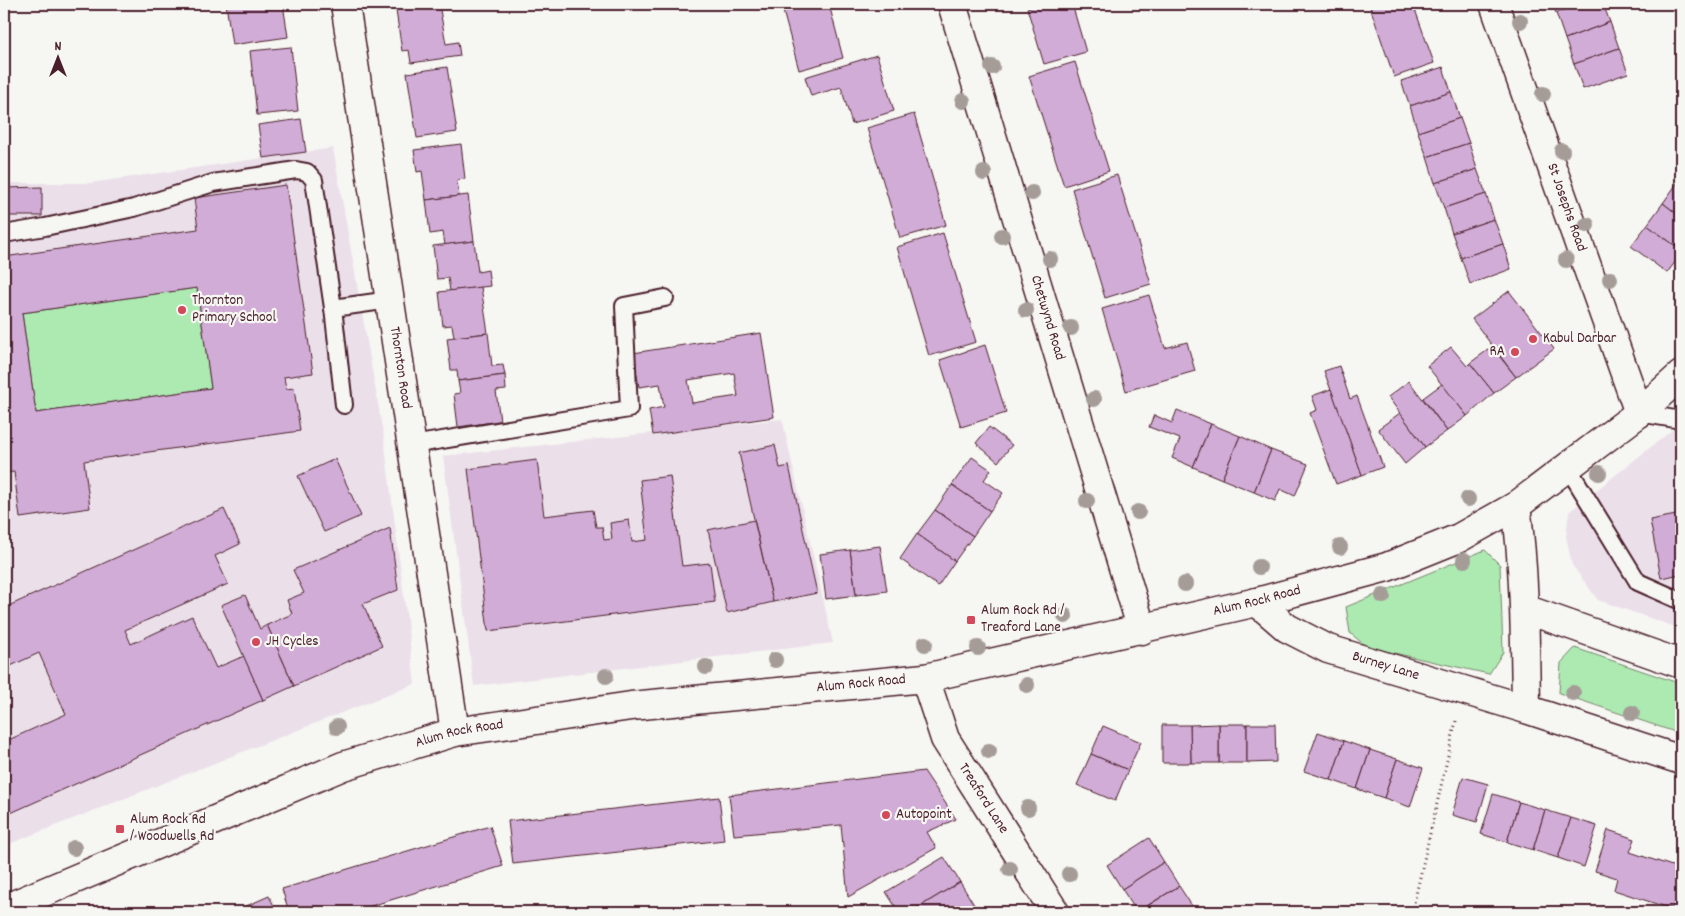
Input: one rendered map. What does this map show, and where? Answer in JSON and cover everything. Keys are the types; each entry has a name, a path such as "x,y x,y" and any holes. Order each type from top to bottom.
{"street":[{"name":"Thornton Road","path":"345,4 455,732"},
{"name":"Chetwynd Road","path":"952,4 1142,630"},
{"name":"St Josephs Road","path":"1494,4 1639,413"},
{"name":"Alum Rock Road","path":"4,909 343,766 455,732 631,706 925,678 1142,630 1257,602 1387,567 1459,538 1516,506 1639,413 1681,374"},
{"path":"1516,506 1525,609 1526,709"},
{"name":"Burney Lane","path":"1257,602 1288,628 1328,650 1526,709 1681,760"},
{"path":"1525,609 1681,664"},
{"name":"Treaford Lane","path":"925,678 945,739 1055,912"}],"lane":[{"path":"4,234 134,208 213,183 296,170 308,172 314,180 333,308 344,405"},
{"path":"412,445 629,409 624,306 665,298"},
{"path":"333,308 390,300"},
{"path":"1639,413 1681,420"},
{"path":"1567,466 1638,582 1681,601"}],"path":[{"path":"1412,912 1452,738 1465,691"}],"shaded area":[{"path":"333,148 384,438 415,684 4,846 4,183 90,183"},
{"path":"782,419 833,643 474,686 443,456"},
{"path":"1681,423 1681,629 1598,600 1572,565 1566,536 1569,512"}],"green space":[{"path":"197,288 211,388 36,413 22,313"},
{"path":"1485,550 1500,565 1503,652 1489,674 1367,647 1350,633 1346,607"},
{"path":"1575,648 1681,684 1681,734 1559,693 1561,663"}],"building":[{"path":"226,4 283,4 288,37 232,45"},
{"path":"395,4 439,4 446,44 458,42 460,56 411,63 409,50 402,51"},
{"path":"812,4 829,4 843,58 799,70 783,11"},
{"path":"1041,4 1072,4 1086,52 1044,64 1027,8"},
{"path":"1369,4 1413,4 1434,63 1394,77"},
{"path":"1552,4 1582,4 1556,13"},
{"path":"1582,4 1603,4 1610,22 1565,39 1556,13"},
{"path":"1610,22 1619,48 1574,64 1565,39"},
{"path":"291,47 298,111 257,115 250,51"},
{"path":"1619,48 1628,73 1583,89 1574,64"},
{"path":"877,55 894,111 852,124 841,87 811,96 805,77"},
{"path":"1075,62 1109,171 1064,186 1029,76"},
{"path":"447,67 457,132 417,138 407,73"},
{"path":"1443,67 1451,92 1410,106 1401,81"},
{"path":"1451,92 1460,118 1418,132 1410,106"},
{"path":"914,114 946,225 900,238 867,128"},
{"path":"1460,118 1469,143 1427,157 1418,132"},
{"path":"301,119 306,152 263,158 258,125"},
{"path":"1469,143 1477,169 1435,183 1427,157"},
{"path":"461,144 465,179 457,180 459,196 426,200 422,171 417,172 414,150"},
{"path":"1477,169 1486,194 1444,208 1435,183"},
{"path":"1117,175 1151,284 1105,298 1072,189"},
{"path":"1678,182 1681,184 1681,217 1663,203"},
{"path":"286,185 313,373 284,377 286,389 294,388 300,431 84,461 90,508 20,518 14,472 4,473 4,257 198,229 194,198","holes":["197,288 211,388 36,413 22,313"]},
{"path":"42,187 42,216 4,216 4,188"},
{"path":"1486,194 1494,219 1452,233 1444,208"},
{"path":"468,195 474,241 445,245 443,232 430,234 426,200"},
{"path":"1663,203 1681,217 1681,250 1647,225"},
{"path":"1494,219 1503,244 1461,258 1452,233"},
{"path":"1647,225 1681,250 1681,254 1667,273 1631,246"},
{"path":"943,233 976,342 929,356 897,247"},
{"path":"474,241 478,272 488,270 490,286 450,291 448,278 437,279 433,246"},
{"path":"1503,244 1511,269 1470,284 1461,258"},
{"path":"481,287 488,333 454,337 452,325 443,326 439,292"},
{"path":"1509,291 1554,349 1516,377 1472,319"},
{"path":"1149,295 1165,348 1187,342 1195,371 1126,391 1102,309"},
{"path":"488,333 492,366 503,365 505,375 458,381 457,370 451,370 447,338"},
{"path":"761,333 774,417 653,435 649,410 664,407 660,384 639,387 633,353","holes":["734,373 738,396 692,403 688,380"]},
{"path":"985,345 1006,413 961,427 940,360"},
{"path":"1451,347 1467,366 1470,363 1494,393 1467,416 1427,366"},
{"path":"1492,347 1516,377 1494,393 1470,363"},
{"path":"1339,366 1350,399 1357,396 1383,467 1362,475 1324,371"},
{"path":"505,375 506,390 496,391 500,421 458,427 454,394 460,393 458,381"},
{"path":"1409,381 1447,431 1425,447 1388,397"},
{"path":"1442,384 1467,416 1447,431 1423,398"},
{"path":"1331,389 1362,475 1336,484 1310,413 1317,410 1312,396"},
{"path":"1177,410 1211,424 1193,467 1172,458 1180,439 1149,427 1154,415 1172,423"},
{"path":"1400,413 1425,447 1405,464 1378,429"},
{"path":"1211,424 1240,436 1222,479 1193,467"},
{"path":"989,427 1012,445 998,462 976,443"},
{"path":"1240,436 1271,450 1254,492 1222,479"},
{"path":"775,445 780,468 789,466 817,593 773,602 739,453"},
{"path":"1271,450 1308,464 1295,496 1280,489 1275,501 1254,492"},
{"path":"972,457 991,470 984,480 1003,493 990,511 952,485"},
{"path":"335,459 361,516 324,532 298,476"},
{"path":"537,460 544,516 593,510 596,527 602,527 604,540 612,539 610,523 629,520 632,542 647,540 640,480 670,476 682,566 710,563 715,602 488,631 468,469"},
{"path":"952,485 990,511 973,536 935,510"},
{"path":"224,509 240,544 215,556 228,584 125,630 131,644 192,616 216,668 244,656 263,700 4,816 4,742 66,714 39,653 4,669 4,608"},
{"path":"935,510 973,536 955,561 917,534"},
{"path":"1681,514 1681,574 1661,578 1650,520"},
{"path":"754,520 773,602 727,613 708,530"},
{"path":"390,528 398,590 363,604 382,646 294,686 267,625 292,614 287,600 304,593 293,570"},
{"path":"917,534 955,561 938,586 900,559"},
{"path":"880,546 887,591 856,595 850,550"},
{"path":"850,550 856,595 826,599 820,554"},
{"name":"JH Cycles","path":"245,595 260,629 267,625 294,686 263,700 221,605"},
{"path":"1219,724 1247,724 1247,763 1219,763"},
{"path":"1219,724 1219,763 1191,763 1190,725"},
{"path":"1247,724 1275,724 1276,762 1247,763"},
{"path":"1162,725 1190,725 1191,763 1162,763"},
{"path":"1103,726 1141,742 1128,770 1091,754"},
{"path":"1318,732 1344,741 1331,780 1304,771"},
{"path":"1344,741 1370,750 1357,789 1331,780"},
{"path":"1370,750 1397,759 1384,798 1357,789"},
{"path":"1091,754 1128,770 1115,801 1077,785"},
{"path":"1397,759 1423,768 1410,807 1384,798"},
{"path":"924,771 956,819 927,832 936,848 848,897 841,825 734,835 729,795"},
{"path":"1463,777 1488,784 1477,822 1452,815"},
{"path":"1493,794 1519,802 1507,842 1481,834"},
{"path":"719,797 724,840 513,864 508,821"},
{"path":"1519,802 1545,810 1533,850 1507,842"},
{"path":"1545,810 1571,818 1558,858 1533,850"},
{"path":"1571,818 1597,826 1584,867 1558,858"},
{"path":"490,826 503,866 351,912 289,912 282,889"},
{"path":"1608,830 1635,839 1630,852 1681,869 1681,912 1614,890 1617,878 1595,871"},
{"path":"1149,838 1164,862 1122,889 1107,865"},
{"path":"944,857 960,882 911,912 899,912 886,892"},
{"path":"1164,862 1179,886 1137,912 1122,889"},
{"path":"960,882 976,908 969,912 911,912"},
{"path":"1179,886 1194,909 1190,912 1138,912"},
{"path":"269,896 277,912 233,912"}],"place":[{"name":"Thornton Primary School","path":"182,310"},
{"name":"Kabul Darbar","path":"1533,339"},
{"name":"RA","path":"1515,352"},
{"name":"Alum Rock Rd / Treaford Lane","path":"971,620"},
{"name":"JH Cycles","path":"256,642"},
{"name":"Autopoint","path":"886,815"},
{"name":"Alum Rock Rd / Woodwells Rd","path":"120,829"}]}
